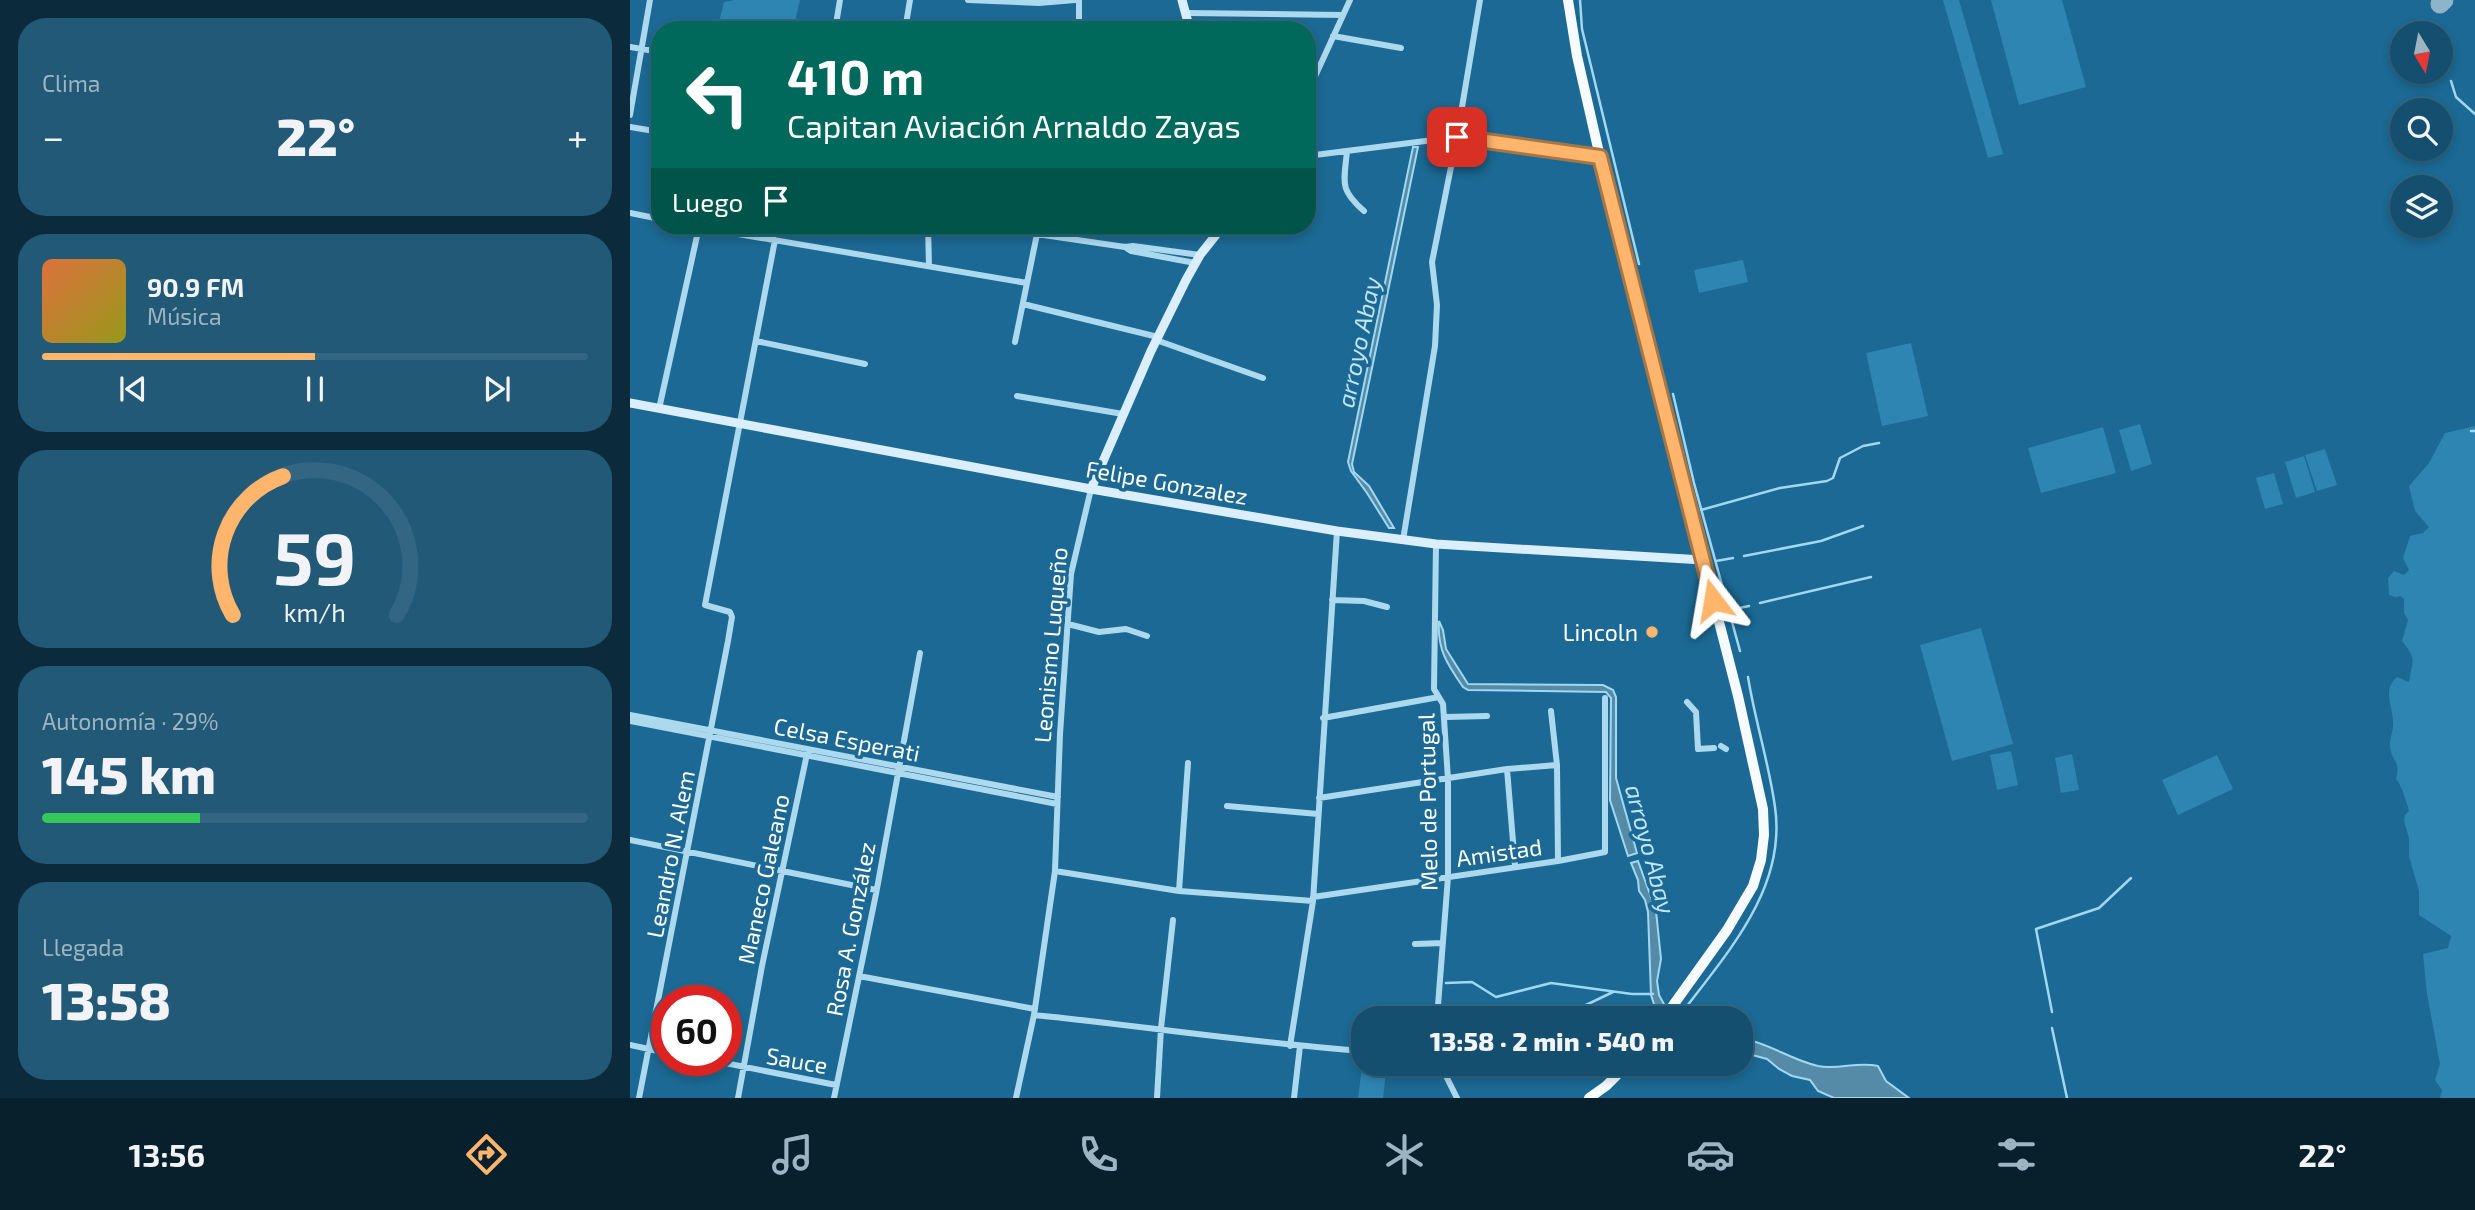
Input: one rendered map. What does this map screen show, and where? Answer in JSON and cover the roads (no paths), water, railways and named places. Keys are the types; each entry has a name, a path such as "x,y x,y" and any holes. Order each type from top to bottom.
{"main road":[{"path":"1568,0 1577,56 1600,157 1759,781 1764,835 1761,860 1753,886 1674,1006"},
{"path":"1589,1098 1616,1076"},
{"path":"1602,1098 1606,1086"}],"street":[{"path":"630,115 650,0"},
{"path":"836,21 840,0"},
{"path":"906,21 910,0"},
{"path":"968,0 1039,3 1077,0 1078,21"},
{"path":"1182,0 1188,21"},
{"path":"1316,74 1350,0"},
{"path":"1403,540 1435,346 1437,305 1432,262 1480,0"},
{"path":"1186,13 1342,15"},
{"path":"1333,36 1401,48"},
{"path":"630,47 651,50"},
{"path":"630,127 651,130"},
{"path":"1316,155 1457,137 1600,157"},
{"path":"1347,151 1346,192 1364,211"},
{"path":"630,213 651,217"},
{"path":"659,409 693,235"},
{"path":"744,235 1027,283"},
{"path":"928,235 929,266"},
{"path":"1015,342 1037,235"},
{"path":"1044,235 1125,247 1131,251 1198,259"},
{"name":"Leonismo Luqueño","path":"1016,1098 1034,1012 1055,871 1072,574 1091,489 1157,339 1198,259 1216,235"},
{"path":"740,424 775,240"},
{"path":"1023,304 1157,339 1263,378"},
{"path":"756,341 865,364"},
{"path":"1017,396 1124,414"},
{"name":"Felipe Gonzalez","path":"630,403 1091,489 1337,531 1436,544 1703,560"},
{"name":"Leandro N. Alem","path":"639,1098 712,734 731,616 729,611 705,605 740,424"},
{"path":"1290,1046 1313,899 1337,531"},
{"name":"Melo de Portugal","path":"1436,544 1434,689 1443,704 1448,779 1448,877 1438,1006"},
{"path":"1332,600 1364,601 1387,607"},
{"path":"1068,624 1099,632 1126,629 1147,636"},
{"name":"Rosa A. González","path":"834,1098 920,653"},
{"path":"1323,718 1439,697"},
{"name":"Amistad","path":"1055,871 1179,891 1313,899 1558,861 1607,850 1605,698"},
{"path":"1687,702 1696,712 1697,738 1716,748"},
{"path":"1551,711 1557,765 1558,861"},
{"name":"Celsa Esperati","path":"630,715 712,734"},
{"path":"1445,717 1487,716"},
{"name":"Celsa Esperati","path":"630,721 712,734 1057,800"},
{"name":"Maneco Galeano","path":"737,1098 807,752"},
{"path":"1179,891 1188,763"},
{"path":"1319,798 1507,769 1557,765"},
{"path":"1507,769 1515,866"},
{"path":"1227,806 1318,814"},
{"path":"630,840 876,890"},
{"path":"1157,1098 1161,1028 1173,920"},
{"path":"1415,944 1443,943"},
{"path":"859,976 1034,1012 1290,1046 1351,1050"},
{"path":"630,1045 649,1049"},
{"path":"1294,1098 1300,1046"},
{"name":"Sauce","path":"743,1068 836,1084"},
{"path":"1446,1076 1457,1098"}],"waterway":[{"path":"1580,0 1582,29 1639,264"},
{"path":"2452,84 2456,97 2475,114"},
{"path":"1673,394 1694,483 1740,651"},
{"path":"1701,510 1780,488 1827,481 1833,478 1840,458 1863,446 1879,443"},
{"path":"1744,556 1821,541 1863,526"},
{"path":"1716,561 1733,558"},
{"path":"1760,603 1871,577"},
{"path":"1730,610 1749,606"},
{"path":"1687,1006 1734,944 1762,893 1772,866 1776,837 1775,807 1748,677"},
{"path":"2052,1012 2036,929 2099,908 2131,878"},
{"path":"1446,983 1472,982 1496,997 1551,983 1632,994 1653,994"},
{"path":"1584,1006 1613,992"},
{"path":"2052,1028 2067,1098"}],"place":[{"name":"Lincoln","path":"1652,632"}],"water label":[{"name":"arroyo Abay","path":"1358,342"},
{"name":"arroyo Abay","path":"1651,849"}]}
